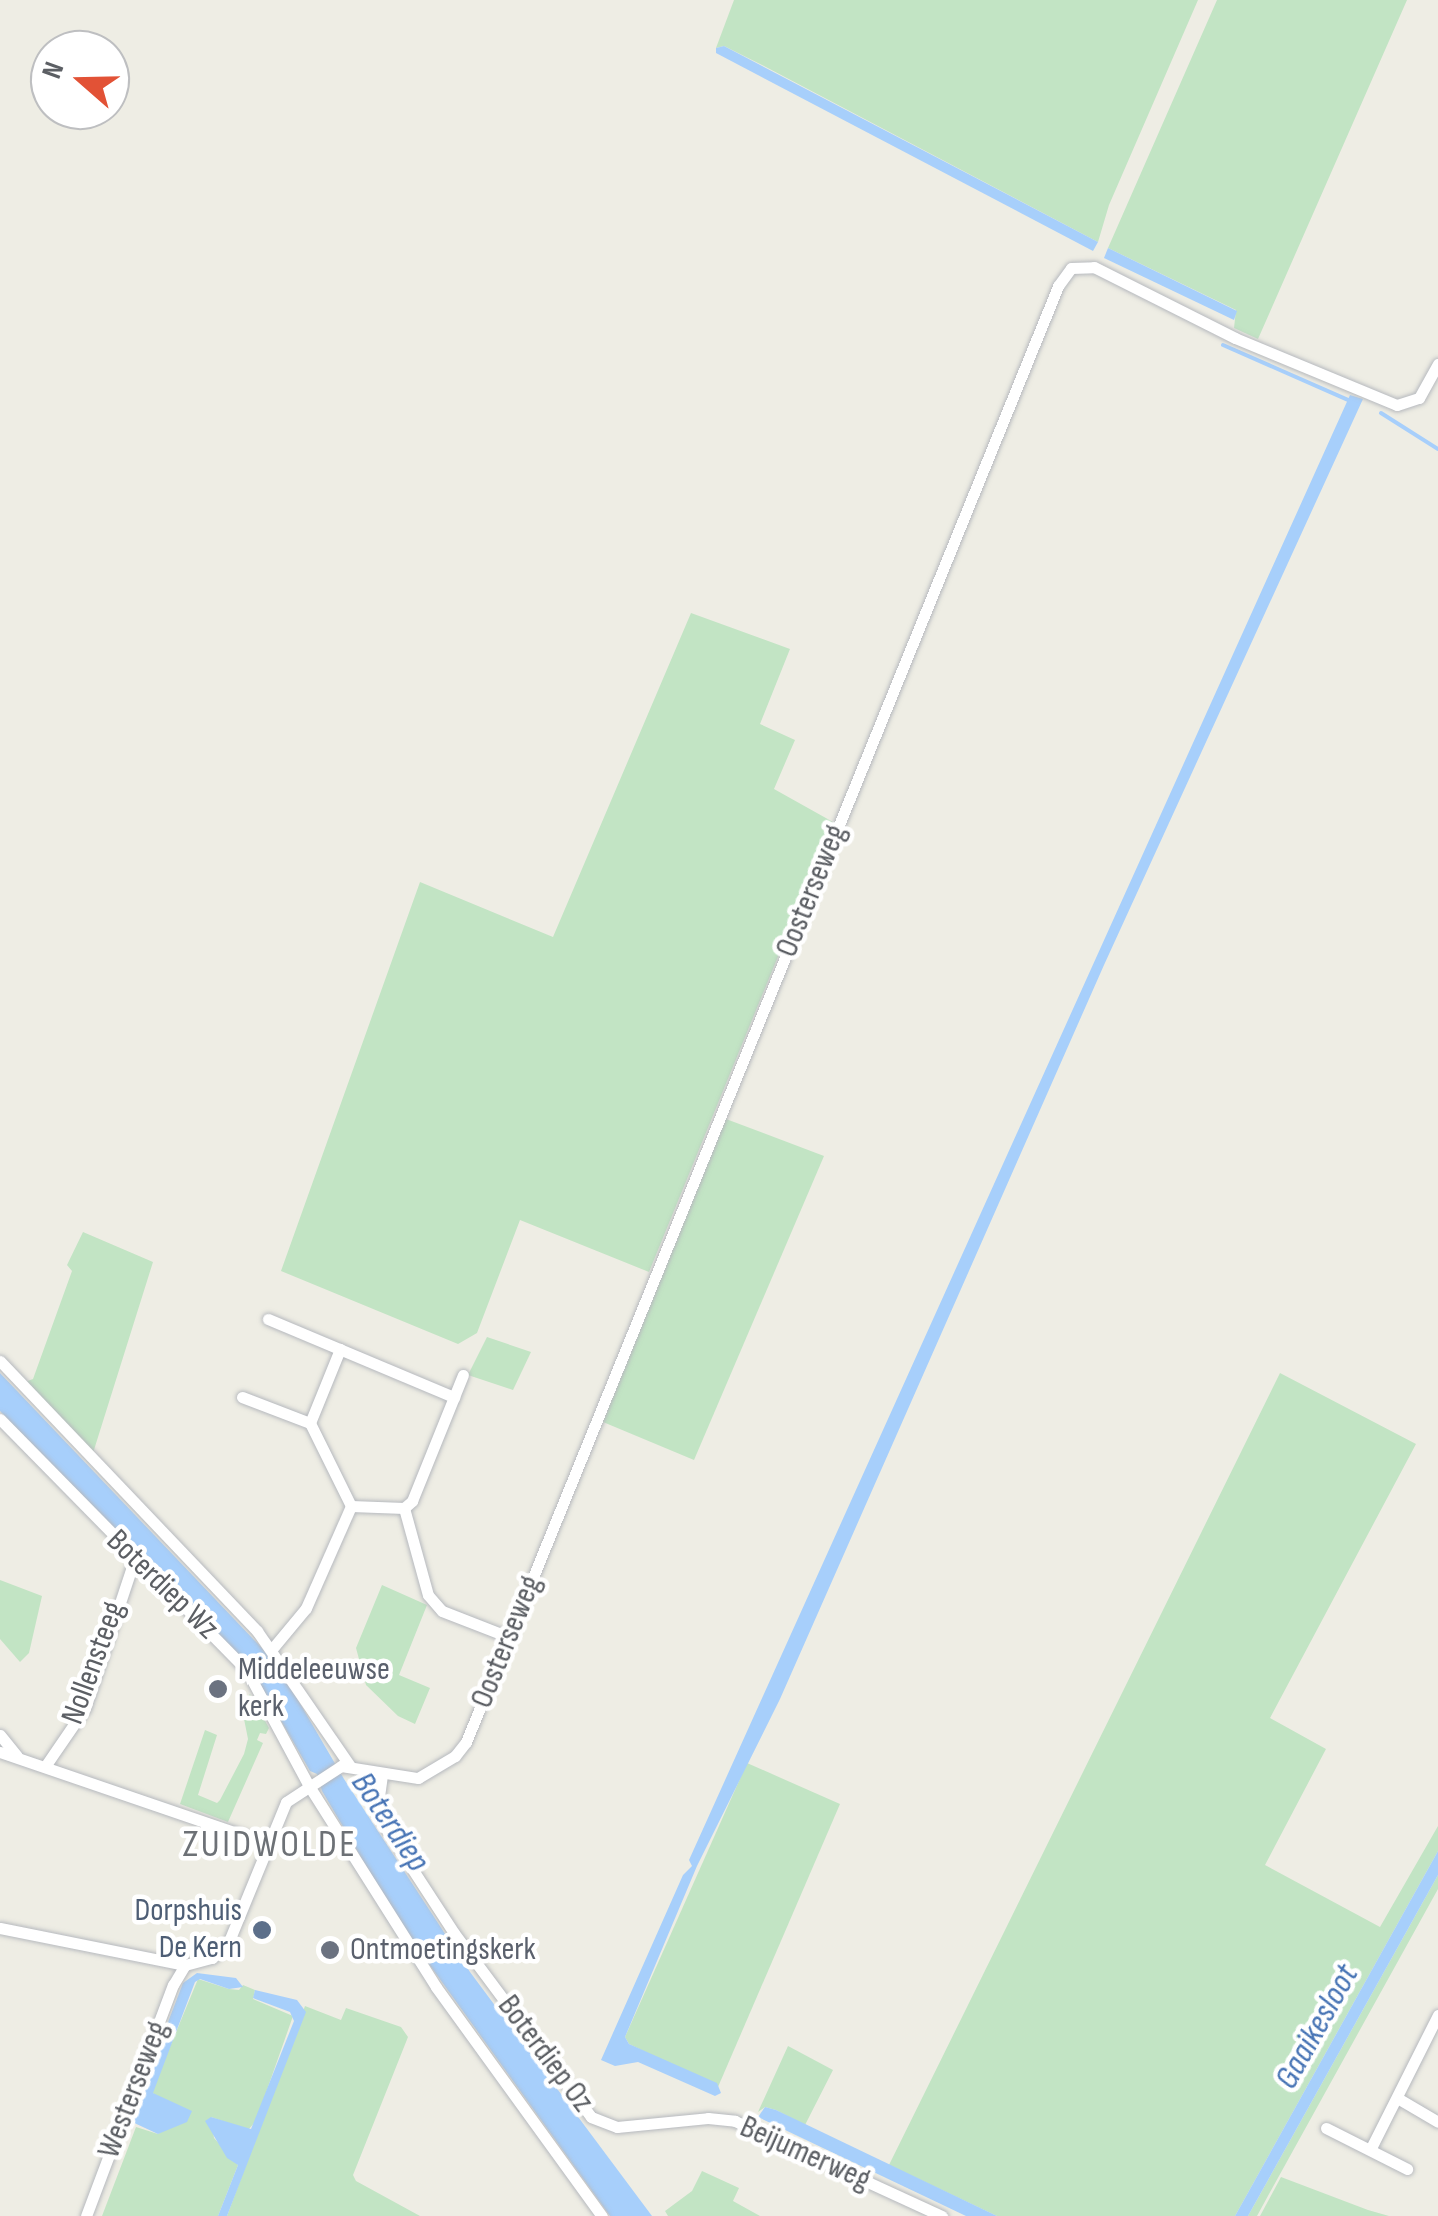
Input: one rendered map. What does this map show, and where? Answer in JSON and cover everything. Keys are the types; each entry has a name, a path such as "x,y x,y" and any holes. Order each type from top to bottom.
{"street":[{"name":"Oosterseweg","path":"345,1766 382,1776 418,1778 454,1756 466,1742 1064,276 1077,265 1094,267 1235,338 1397,405 1420,398 1438,364"},
{"path":"268,1318 454,1396"},
{"path":"310,1422 340,1348"},
{"path":"0,1361 272,1649 345,1766 286,1802 229,1941 212,1958 185,1965 0,1928"},
{"path":"351,1506 404,1508 412,1501 463,1375"},
{"path":"242,1397 310,1422 351,1506 306,1608 272,1649"},
{"name":"Boterdiep Wz","path":"0,1419 246,1669 311,1785 436,1987 602,2216"},
{"path":"404,1508 428,1595 442,1611 510,1637"},
{"name":"Nollensteeg","path":"46,1765 84,1708 110,1619 135,1558"},
{"path":"0,1735 17,1756"},
{"path":"0,1752 266,1843"},
{"name":"Boterdiep Oz","path":"382,1776 377,1812 383,1824 454,1933 582,2109 603,2124"},
{"name":"Westerseweg","path":"86,2216 173,1985 185,1965"},
{"path":"1371,2148 1438,2016"},
{"path":"1399,2099 1438,2122"},
{"name":"Beijumerweg","path":"603,2124 628,2127 708,2118 734,2121 942,2216"},
{"path":"1326,2128 1407,2169"}],"green space":[{"path":"734,0 1198,0 1109,205 1098,242 764,66 724,46 716,48"},
{"path":"1217,0 1407,0 1258,339 1234,328 1236,310 1108,248"},
{"path":"691,613 790,649 760,724 795,740 774,789 833,822 649,1272 520,1220 477,1333 458,1344 281,1271 420,882 553,937"},
{"path":"726,1119 824,1156 694,1460 603,1422"},
{"path":"83,1232 153,1262 93,1453 25,1382 33,1379 72,1271 67,1265"},
{"path":"487,1337 531,1352 513,1390 468,1375"},
{"path":"1280,1373 1416,1444 1270,1718 1326,1749 1265,1865 1380,1927 1438,1826 1438,1851 1235,2216 997,2216 889,2165"},
{"path":"0,1580 42,1596 29,1653 20,1662 0,1639"},
{"path":"382,1585 427,1605 399,1675 430,1688 415,1724 398,1716 366,1685 356,1648"},
{"path":"250,1694 269,1728 266,1734 260,1733 257,1740 263,1743 228,1822 180,1804 205,1730 217,1735 198,1795 217,1803 220,1800 244,1754 248,1739 241,1704"},
{"path":"747,1763 840,1804 718,2087 629,2044 625,2037"},
{"path":"1438,1875 1438,1889 1257,2216 1248,2216"},
{"path":"198,1979 229,1989 239,1990 243,1985 255,1990 253,1999 293,2016 256,2121 248,2130 211,2117 214,2138 238,2165 218,2216 102,2216 136,2127 158,2134 176,2123 153,2088"},
{"path":"305,2006 341,2020 346,2008 401,2027 408,2037 353,2175 356,2181 420,2216 227,2216"},
{"path":"788,2046 833,2070 805,2125 776,2110 765,2107 758,2112"},
{"path":"702,2171 739,2188 733,2201 760,2216 668,2216 665,2211 692,2191"},
{"path":"1281,2177 1368,2210 1389,2216 1260,2216"}],"water":[{"path":"724,46 1098,242 1093,251 716,53 716,48"},
{"path":"1108,248 1237,311 1234,320 1104,258"},
{"path":"1350,395 1363,399 1104,965 780,1699 697,1866 625,2037 629,2044 717,2083 721,2093 715,2096 638,2062 615,2066 601,2060 683,1875 692,1866 689,1860"},
{"path":"0,1373 277,1664 344,1779 470,1972 652,2216 610,2216 401,1925 322,1791 317,1774 310,1771 261,1686 0,1411"},
{"path":"1438,1851 1438,1875 1248,2216 1235,2216"},
{"path":"197,1973 236,1978 243,1987 229,1989 200,1979 195,1982 153,2093 192,2111 187,2122 158,2134 130,2121 183,1983"},
{"path":"255,1990 297,2000 306,2012 227,2216 218,2216 238,2165 227,2158 205,2121 211,2117 251,2129 294,2021 290,2012 253,1998"},
{"path":"765,2107 997,2216 966,2216 758,2117"}],"waterway":[{"path":"1223,345 1348,400"},
{"path":"1381,413 1438,449"}],"place":[{"name":"Middeleeuwse kerk","path":"218,1689"},
{"name":"Dorpshuis De Kern","path":"262,1930"},
{"name":"Ontmoetingskerk","path":"330,1950"}],"district":[{"name":"ZUIDWOLDE","path":"270,1845"}],"water label":[{"name":"Boterdiep","path":"390,1822"},
{"name":"Gaaikesloot","path":"1317,2027"}]}
